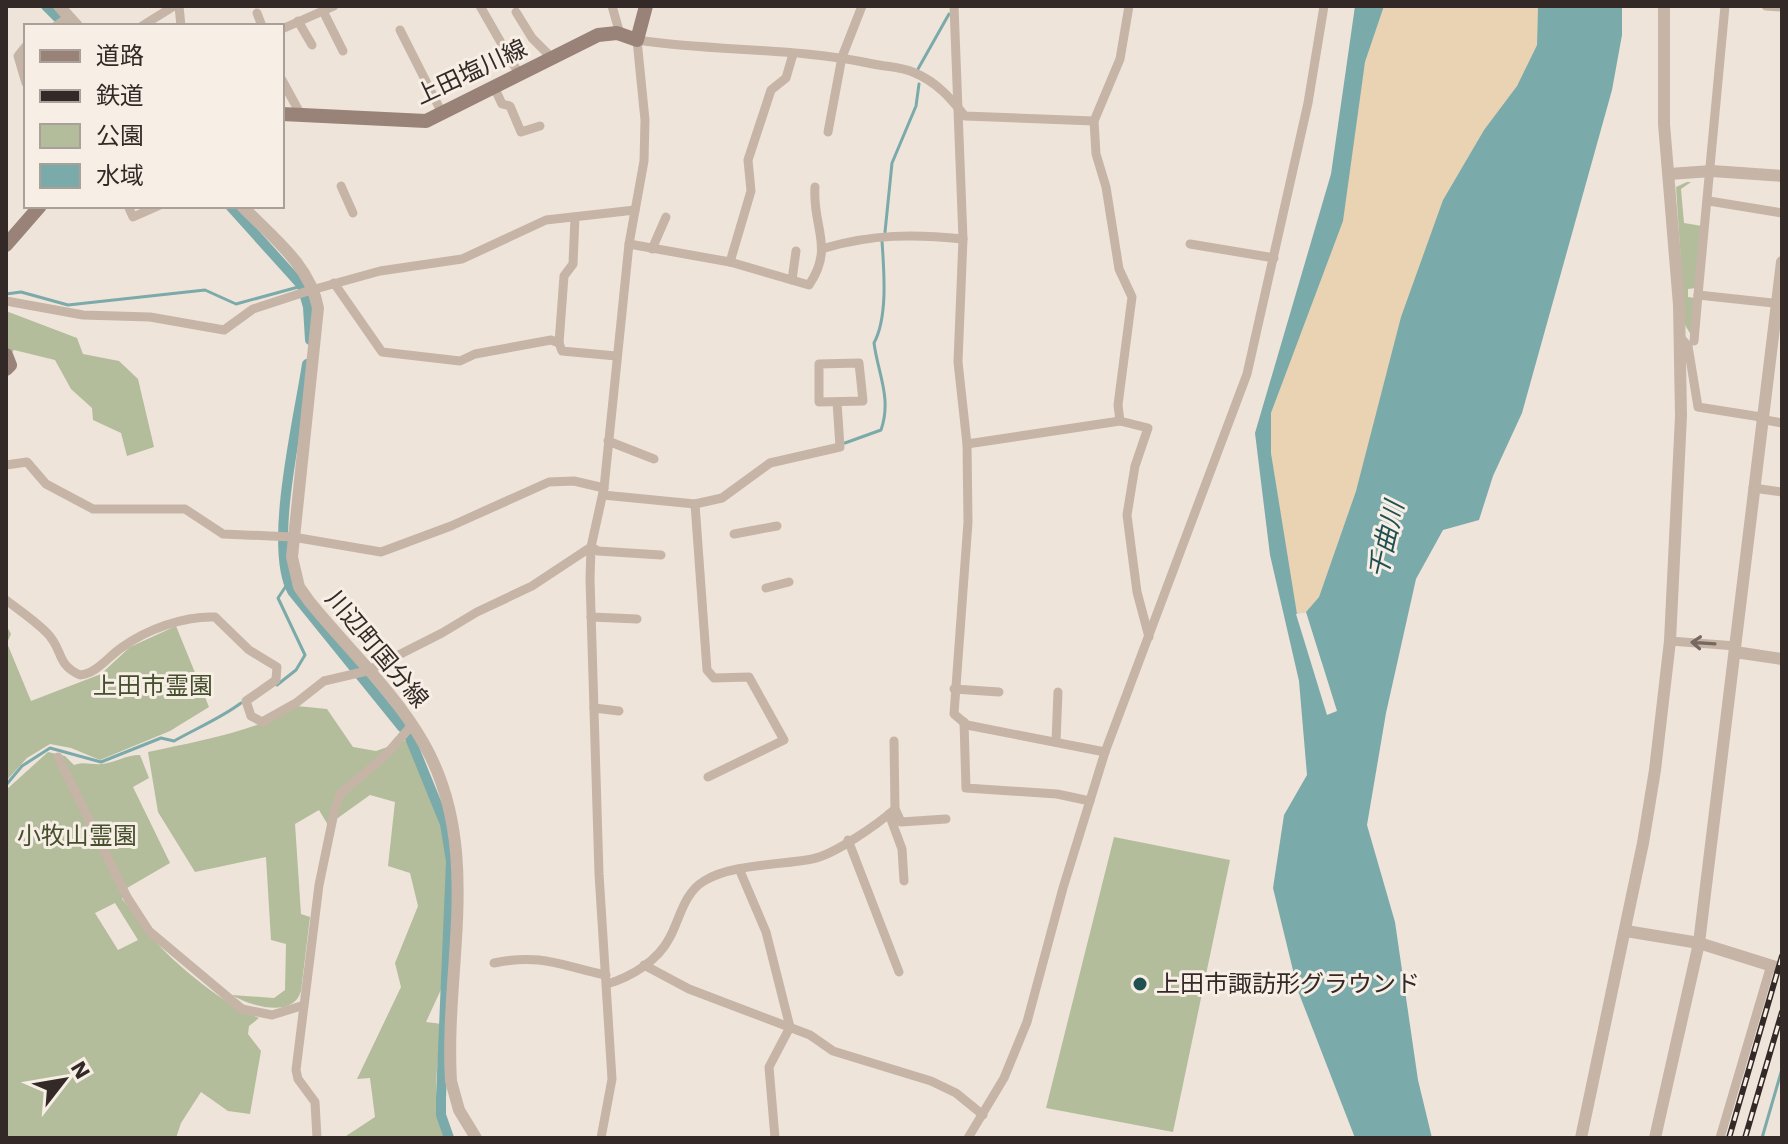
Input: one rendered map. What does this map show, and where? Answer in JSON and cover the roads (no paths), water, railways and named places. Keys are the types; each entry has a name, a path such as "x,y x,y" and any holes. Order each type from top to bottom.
{"main road":[{"path":"620,34 637,40 646,6"},
{"name":"上田塩川線","path":"284,114 410,123 426,121 598,35 620,34"},
{"path":"6,245 38,208"},
{"path":"6,355 10,365 6,369"}],"street":[{"path":"59,6 73,22"},
{"path":"145,24 174,6"},
{"path":"284,28 334,6"},
{"path":"480,6 519,74"},
{"path":"612,6 620,34"},
{"path":"828,132 842,57 862,6"},
{"path":"954,6 963,239 958,362 967,444 966,565 960,600 954,714 964,722 1105,752"},
{"path":"1120,421 1132,297 1119,269 1115,228 1096,154 1094,121 1122,53 1129,6"},
{"path":"968,1138 1004,1078 1027,1022 1105,752 1247,374 1308,103 1324,6"},
{"path":"1581,1138 1626,931 1655,770 1670,641 1681,416 1680,337 1664,124 1664,6"},
{"path":"1694,341 1725,6"},
{"path":"1766,6 1782,7"},
{"path":"323,11 343,51"},
{"path":"516,12 532,38 552,58"},
{"path":"257,13 261,24"},
{"path":"298,21 312,45"},
{"path":"400,30 442,113"},
{"path":"601,1138 612,1096 594,708 591,547 603,492 629,244 644,161 645,120 637,40 691,48 781,50 793,54 842,57 914,72 949,95 965,116 1094,121"},
{"path":"24,48 18,56 24,76"},
{"path":"730,262 751,191 748,160 771,90 786,78 793,54"},
{"path":"284,84 301,115"},
{"path":"495,89 502,104 510,106 521,132 540,126"},
{"path":"1669,174 1712,171 1782,176"},
{"path":"341,186 353,213"},
{"path":"629,244 730,262 809,285 818,273 825,248 814,199 815,187"},
{"path":"1709,201 1782,213"},
{"path":"129,208 133,217 153,208"},
{"path":"244,208 298,264 308,291"},
{"path":"6,301 83,315 135,315 224,330 253,309 334,283 423,263 449,264 526,227 635,210"},
{"path":"575,217 573,264 564,276 559,343 562,351 616,356"},
{"path":"652,249 666,217"},
{"path":"825,248 855,239 912,233 963,239"},
{"path":"1190,244 1274,258"},
{"path":"792,280 796,251"},
{"path":"1655,1138 1699,943 1782,262"},
{"path":"334,283 382,352 460,361 532,342 559,343"},
{"name":"川辺町国分線","path":"308,291 318,329 292,557 299,587 360,672 412,725 432,759 457,841 459,879 451,1071 459,1110 476,1138"},
{"path":"1698,295 1778,304"},
{"path":"1680,337 1688,346 1698,407 1782,423"},
{"path":"859,363 863,401 837,402 819,402 819,364 859,363"},
{"path":"6,465 27,462 46,484 93,509 185,509 223,534 293,537 387,552 549,482 574,481 603,492 695,504 722,498 770,463 840,447 837,402"},
{"path":"967,444 1120,421 1148,428 1135,466 1127,515 1137,592 1149,637"},
{"path":"608,441 654,459"},
{"path":"1753,488 1782,492"},
{"path":"695,504 707,670 714,678 749,677 784,740 708,777"},
{"path":"734,534 777,526"},
{"path":"591,547 598,551 661,555"},
{"path":"6,600 46,632 55,642 65,667 80,675 95,670 130,642 178,621 215,617 249,650 277,667 276,680 246,701 251,716 262,722 296,703 324,681 360,672 532,586 591,547"},
{"path":"766,588 789,582"},
{"path":"591,617 637,619"},
{"path":"1670,641 1736,649 1782,659"},
{"path":"954,689 999,692"},
{"path":"1056,741 1058,692"},
{"path":"594,708 619,711"},
{"path":"964,722 966,788 1057,794 1090,801"},
{"path":"317,1138 315,1102 298,1079 296,1070 301,1006 319,885 338,799 412,725"},
{"path":"894,741 892,811 902,849 904,881"},
{"path":"58,757 125,893 149,931 242,1009 272,1015 301,1006"},
{"path":"494,963 534,959 578,966 607,979 626,978 644,965 669,939 678,914 699,884 766,863 816,858 871,830 892,811"},
{"path":"892,811 901,822 946,819"},
{"path":"848,840 899,972"},
{"path":"740,871 766,932 790,1027 769,1067 775,1138"},
{"path":"1626,931 1699,943 1776,967 1720,1138"},
{"path":"644,965 689,989 790,1027 833,1051 931,1081 956,1093 983,1115"}],"water":[{"name":"千曲川","path":"1355,6 1384,6 1365,62 1343,221 1271,413 1271,453 1297,614 1306,612 1319,597 1356,491 1401,317 1443,200 1484,130 1517,86 1537,45 1538,6 1622,6 1622,35 1612,90 1522,413 1493,476 1479,520 1443,530 1416,579 1386,713 1367,825 1395,922 1418,1080 1432,1138 1355,1138 1298,991 1273,888 1284,815 1307,775 1299,681 1270,555 1255,433 1331,174"}],"waterway":[{"path":"46,6 57,17"},
{"path":"918,69 949,14"},
{"path":"885,232 892,163 916,106 919,84"},
{"path":"232,208 302,286 308,307 310,340"},
{"path":"845,443 881,430 884,418 885,397 874,343 883,307 882,241"},
{"path":"6,294 21,292 68,305 205,290 236,304 302,286"},
{"path":"307,364 284,513 285,570 292,591 402,727"},
{"path":"277,685 296,670 305,655 278,598 288,583"},
{"path":"6,785 22,766 50,748 101,762 161,738 174,741 241,703"},
{"path":"410,738 445,824 451,861 441,1098 441,1115 449,1138"},
{"path":"1762,1138 1782,1069"}],"railway":[{"path":"1729,1138 1782,956"},
{"path":"1745,1138 1782,1012"}],"place":[{"name":"上田市諏訪形グラウンド","path":"1140,984"}],"park label":[{"name":"上田市霊園","path":"153,686"},
{"name":"小牧山霊園","path":"77,836"}]}
